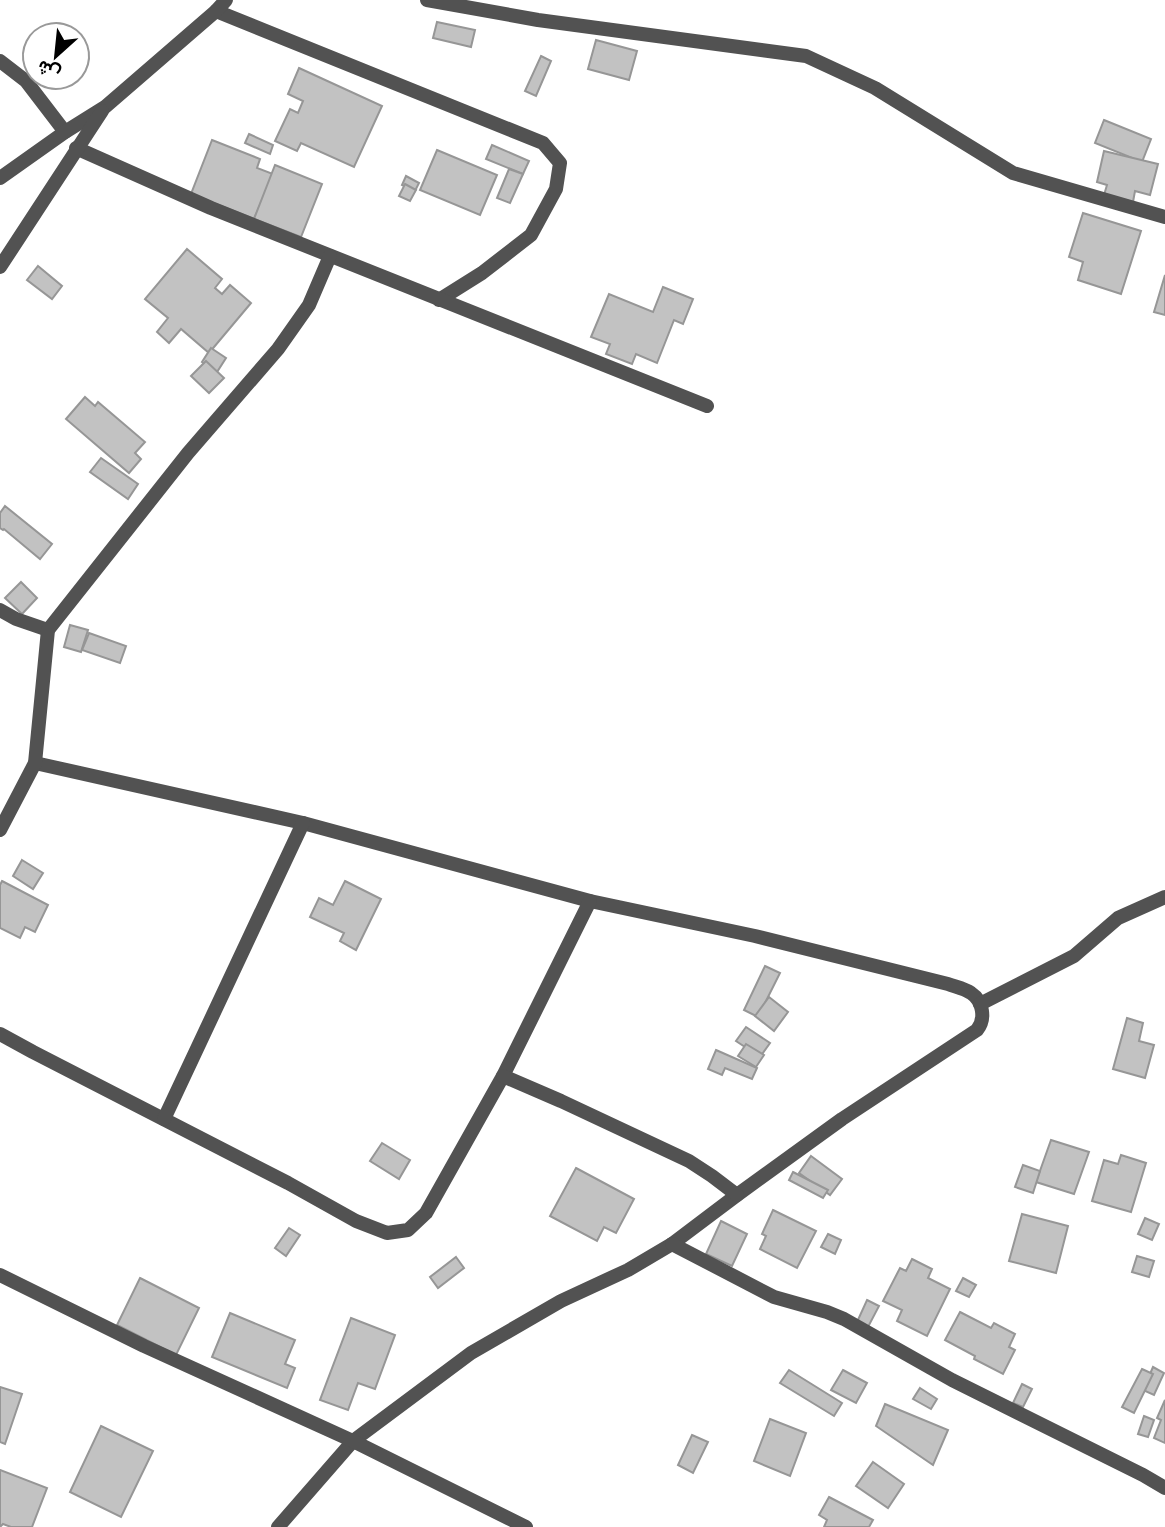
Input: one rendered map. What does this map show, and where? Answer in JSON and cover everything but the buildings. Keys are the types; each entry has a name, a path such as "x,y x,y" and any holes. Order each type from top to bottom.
{"street":[{"path":"427,0 538,20 806,57 875,88 1013,173 1165,217"},
{"path":"0,178 105,107 221,6 543,143 560,163 556,189 531,235 482,273 439,300"},
{"path":"0,61 26,81 65,132"},
{"path":"0,266 105,107"},
{"path":"76,148 211,208 707,406"},
{"path":"0,830 35,762 48,630 188,453 278,349 309,306 330,256"},
{"path":"0,610 16,619 48,630"},
{"path":"35,762 303,823 590,901 755,936 948,984 974,995 980,1004 982,1023 976,1030 842,1119 672,1244 628,1270 561,1301 471,1353 353,1441 278,1527"},
{"path":"164,1119 303,823"},
{"path":"980,1004 1074,956 1118,918 1165,897"},
{"path":"0,1034 356,1221 387,1233 408,1230 426,1213 503,1076 590,901"},
{"path":"503,1076 689,1161 737,1195"},
{"path":"672,1244 774,1297 844,1319 952,1380 1165,1488"},
{"path":"0,1275 144,1346 353,1441 526,1527"}]}
